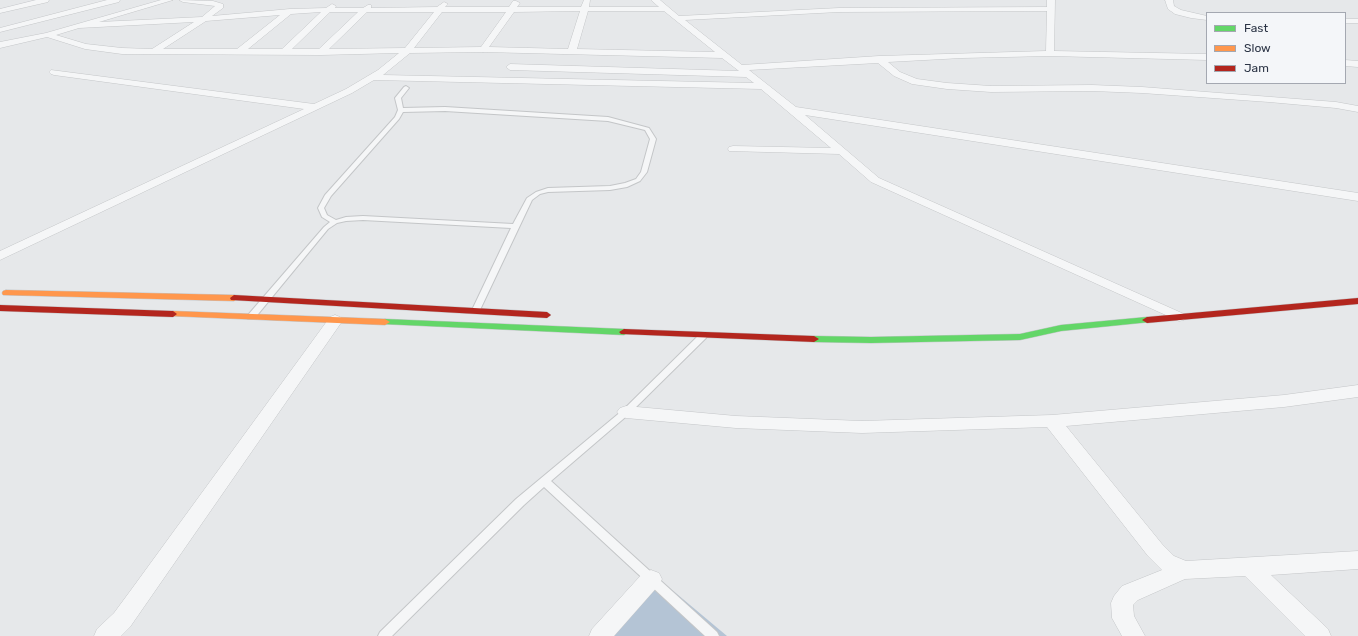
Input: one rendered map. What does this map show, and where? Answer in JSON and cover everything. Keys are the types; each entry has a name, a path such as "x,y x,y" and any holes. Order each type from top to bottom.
{"main road":[{"path":"0,293 266,299 555,315"},
{"path":"85,311 102,295"},
{"path":"0,308 335,320 703,336 871,340 1020,337 1061,328 1358,301"},
{"path":"1030,326 1061,328"}],"street":[{"path":"0,30 116,0"},
{"path":"0,45 47,35 169,0"},
{"path":"152,52 204,19 220,6 213,3 183,0"},
{"path":"284,52 338,0"},
{"path":"321,52 374,0"},
{"path":"483,49 518,0"},
{"path":"572,50 588,0"},
{"path":"655,0 793,110 875,180 1179,317"},
{"path":"920,0 927,9"},
{"path":"1050,53 1051,0"},
{"path":"1169,0 1172,8 1178,12 1206,18"},
{"path":"0,11 43,1 80,9"},
{"path":"239,52 298,4"},
{"path":"78,26 204,19 288,12 364,10 444,4 512,9 666,9"},
{"path":"0,256 349,91 372,77 408,51 444,4"},
{"path":"677,18 839,10 1050,9"},
{"path":"1346,21 1358,21"},
{"path":"47,35 104,50 152,52 321,52 483,49 572,50 725,55"},
{"path":"510,67 744,71 879,59 962,55 1050,53 1206,57"},
{"path":"879,59 897,74 915,82 947,86 991,89 1092,88 1142,90 1269,98 1336,105 1358,109"},
{"path":"1346,63 1358,64"},
{"path":"54,72 314,107"},
{"path":"372,77 763,86"},
{"path":"793,110 1358,197"},
{"path":"733,149 842,152"},
{"path":"105,636 122,620 139,597 335,320"},
{"path":"626,412 736,422 862,427 1052,421 1284,401 1358,391"},
{"path":"1052,421 1155,550 1167,562 1184,570"},
{"path":"1134,636 1123,618 1122,603 1130,593 1184,570 1206,570 1358,560"},
{"path":"1249,567 1320,636"},
{"path":"600,636 651,579"}],"lane":[{"path":"401,110 398,104 398,98 406,88"},
{"path":"401,110 446,109 608,119 646,129 654,139 644,172 638,180 627,185 610,188 548,190 538,193 530,199 515,226 476,310"},
{"path":"335,222 324,216 321,208 328,195 397,118 401,110"},
{"path":"251,317 326,228 335,222 346,219 363,218 515,226"},
{"path":"384,636 515,507 626,412 703,336"},
{"path":"544,481 713,636"}],"water":[{"path":"659,579 727,636 608,636"}],"traffic: fast":[{"path":"814,339 871,340 1020,337 1061,328 1147,320"},
{"path":"385,322 624,332"}],"traffic: slow":[{"path":"6,293 234,298"},
{"path":"173,314 385,322"}],"traffic: jam":[{"path":"234,298 547,315"},
{"path":"1147,320 1358,301"},
{"path":"0,308 173,314"},
{"path":"624,332 814,339"}]}
